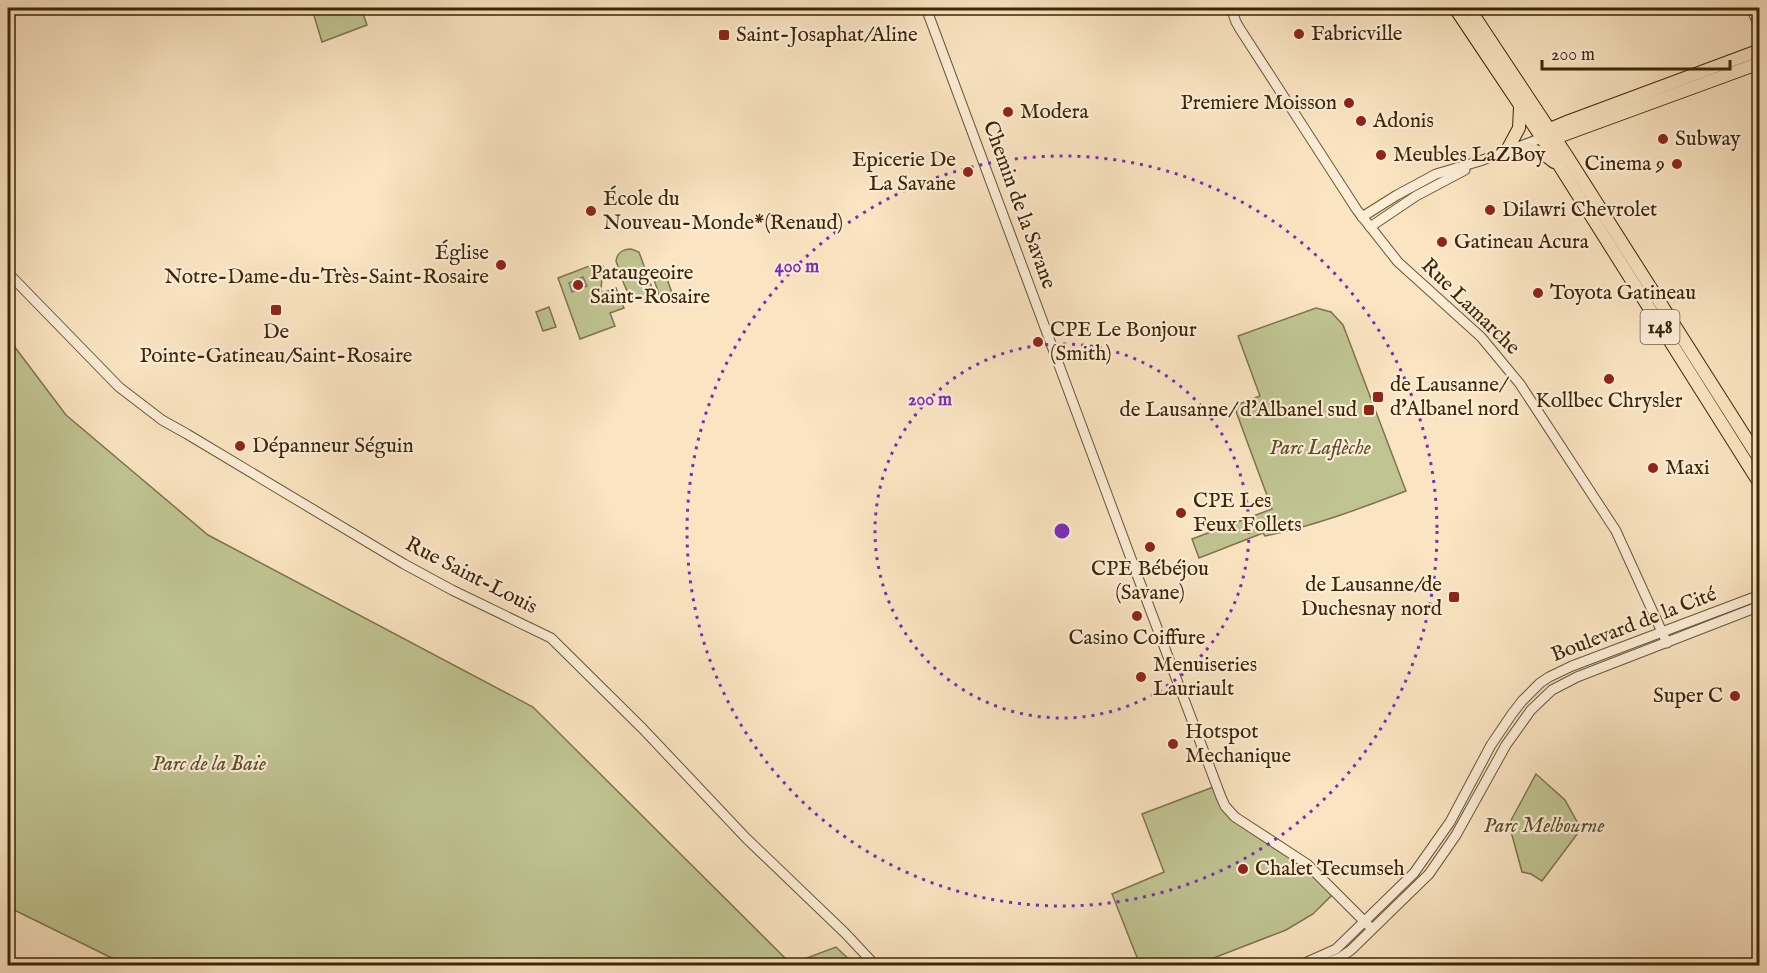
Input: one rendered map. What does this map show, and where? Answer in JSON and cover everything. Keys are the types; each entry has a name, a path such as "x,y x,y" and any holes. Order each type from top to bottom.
{"main road":[{"name":"148","path":"1455,8 1520,105 1567,156 1760,460"},
{"name":"148","path":"1469,8 1549,135 1561,169 1760,484"},
{"path":"1549,135 1760,50"},
{"path":"1549,135 1575,130 1760,63"},
{"path":"1520,105 1519,128 1512,150 1528,148 1540,152 1561,169"},
{"path":"1567,156 1567,142 1575,130"}],"street":[{"name":"Chemin de la Savane","path":"927,8 1221,797 1235,817 1306,864 1372,929"},
{"name":"Rue Lamarche","path":"1231,8 1240,29 1362,217 1398,262 1481,337 1520,384 1616,531 1667,643"},
{"path":"1751,8 1760,28"},
{"path":"1362,217 1436,174 1512,150 1549,135"},
{"path":"1370,227 1416,196 1480,161"},
{"name":"Rue Saint-Louis","path":"8,273 119,387 162,420 404,564 551,638 643,729 746,838 876,966"},
{"name":"Boulevard de la Cité","path":"1298,966 1336,949 1408,880 1450,822 1496,737 1534,689 1549,677 1564,670 1760,595"},
{"name":"Boulevard de la Cité","path":"1320,966 1347,953 1429,874 1456,835 1513,734 1545,694 1573,679 1760,606"}],"green space":[{"path":"305,8 361,8 367,25 322,42 312,9 306,10"},
{"path":"631,249 639,252 652,288 649,297 642,300 630,296 626,290 616,261 621,252"},
{"path":"592,265 603,266 602,293 616,288 624,308 610,313 615,326 580,339 558,278"},
{"path":"665,273 672,293 660,297 653,277"},
{"path":"549,307 556,327 543,331 536,312"},
{"name":"Parc Laflèche","path":"1316,308 1331,312 1343,325 1406,491 1319,522 1265,536 1263,533 1199,558 1192,539 1272,509 1234,406 1260,396 1238,336"},
{"name":"Parc de la Baie","path":"8,338 66,415 208,535 533,707 791,964 836,947 855,965 126,965 8,907"},
{"name":"Parc Melbourne","path":"1536,774 1565,800 1581,829 1542,881 1531,874 1522,872 1509,824"},
{"path":"1216,786 1225,806 1335,892 1313,914 1286,930 1193,966 1140,965 1112,894 1164,872 1142,814"}],"water":[{"name":"Pataugeoire Saint-Rosaire","path":"583,277 587,286 572,292 569,283"}],"place":[{"name":"Fabricville","path":"1299,34"},
{"name":"Saint-Josaphat/Aline","path":"724,35"},
{"name":"Premiere Moisson","path":"1349,103"},
{"name":"Modera","path":"1008,112"},
{"name":"Adonis","path":"1361,121"},
{"name":"Subway","path":"1663,139"},
{"name":"Meubles LaZBoy","path":"1381,155"},
{"name":"Cinema 9","path":"1677,164"},
{"name":"Epicerie De La Savane","path":"968,172"},
{"name":"Dilawri Chevrolet","path":"1490,210"},
{"name":"École du Nouveau-Monde*(Renaud)","path":"591,211"},
{"name":"Gatineau Acura","path":"1442,242"},
{"name":"Église Notre-Dame-du-Très-Saint-Rosaire","path":"501,265"},
{"name":"Pataugeoire Saint-Rosaire","path":"578,285"},
{"name":"Toyota Gatineau","path":"1538,293"},
{"name":"De Pointe-Gatineau/Saint-Rosaire","path":"276,310"},
{"name":"CPE Le Bonjour (Smith)","path":"1038,342"},
{"name":"Kollbec Chrysler","path":"1609,379"},
{"name":"de Lausanne/ d'Albanel nord","path":"1378,397"},
{"name":"de Lausanne/ d'Albanel sud","path":"1369,410"},
{"name":"Dépanneur Séguin","path":"240,446"},
{"name":"Maxi","path":"1653,468"},
{"name":"CPE Les Feux Follets","path":"1181,513"},
{"name":"CPE Bébéjou (Savane)","path":"1150,547"},
{"name":"de Lausanne/de Duchesnay nord","path":"1454,597"},
{"name":"Casino Coiffure","path":"1137,616"},
{"name":"Menuiseries Lauriault","path":"1141,677"},
{"name":"Super C","path":"1735,696"},
{"name":"Hotspot Mechanique","path":"1173,744"},
{"name":"Chalet Tecumseh","path":"1243,869"}]}
